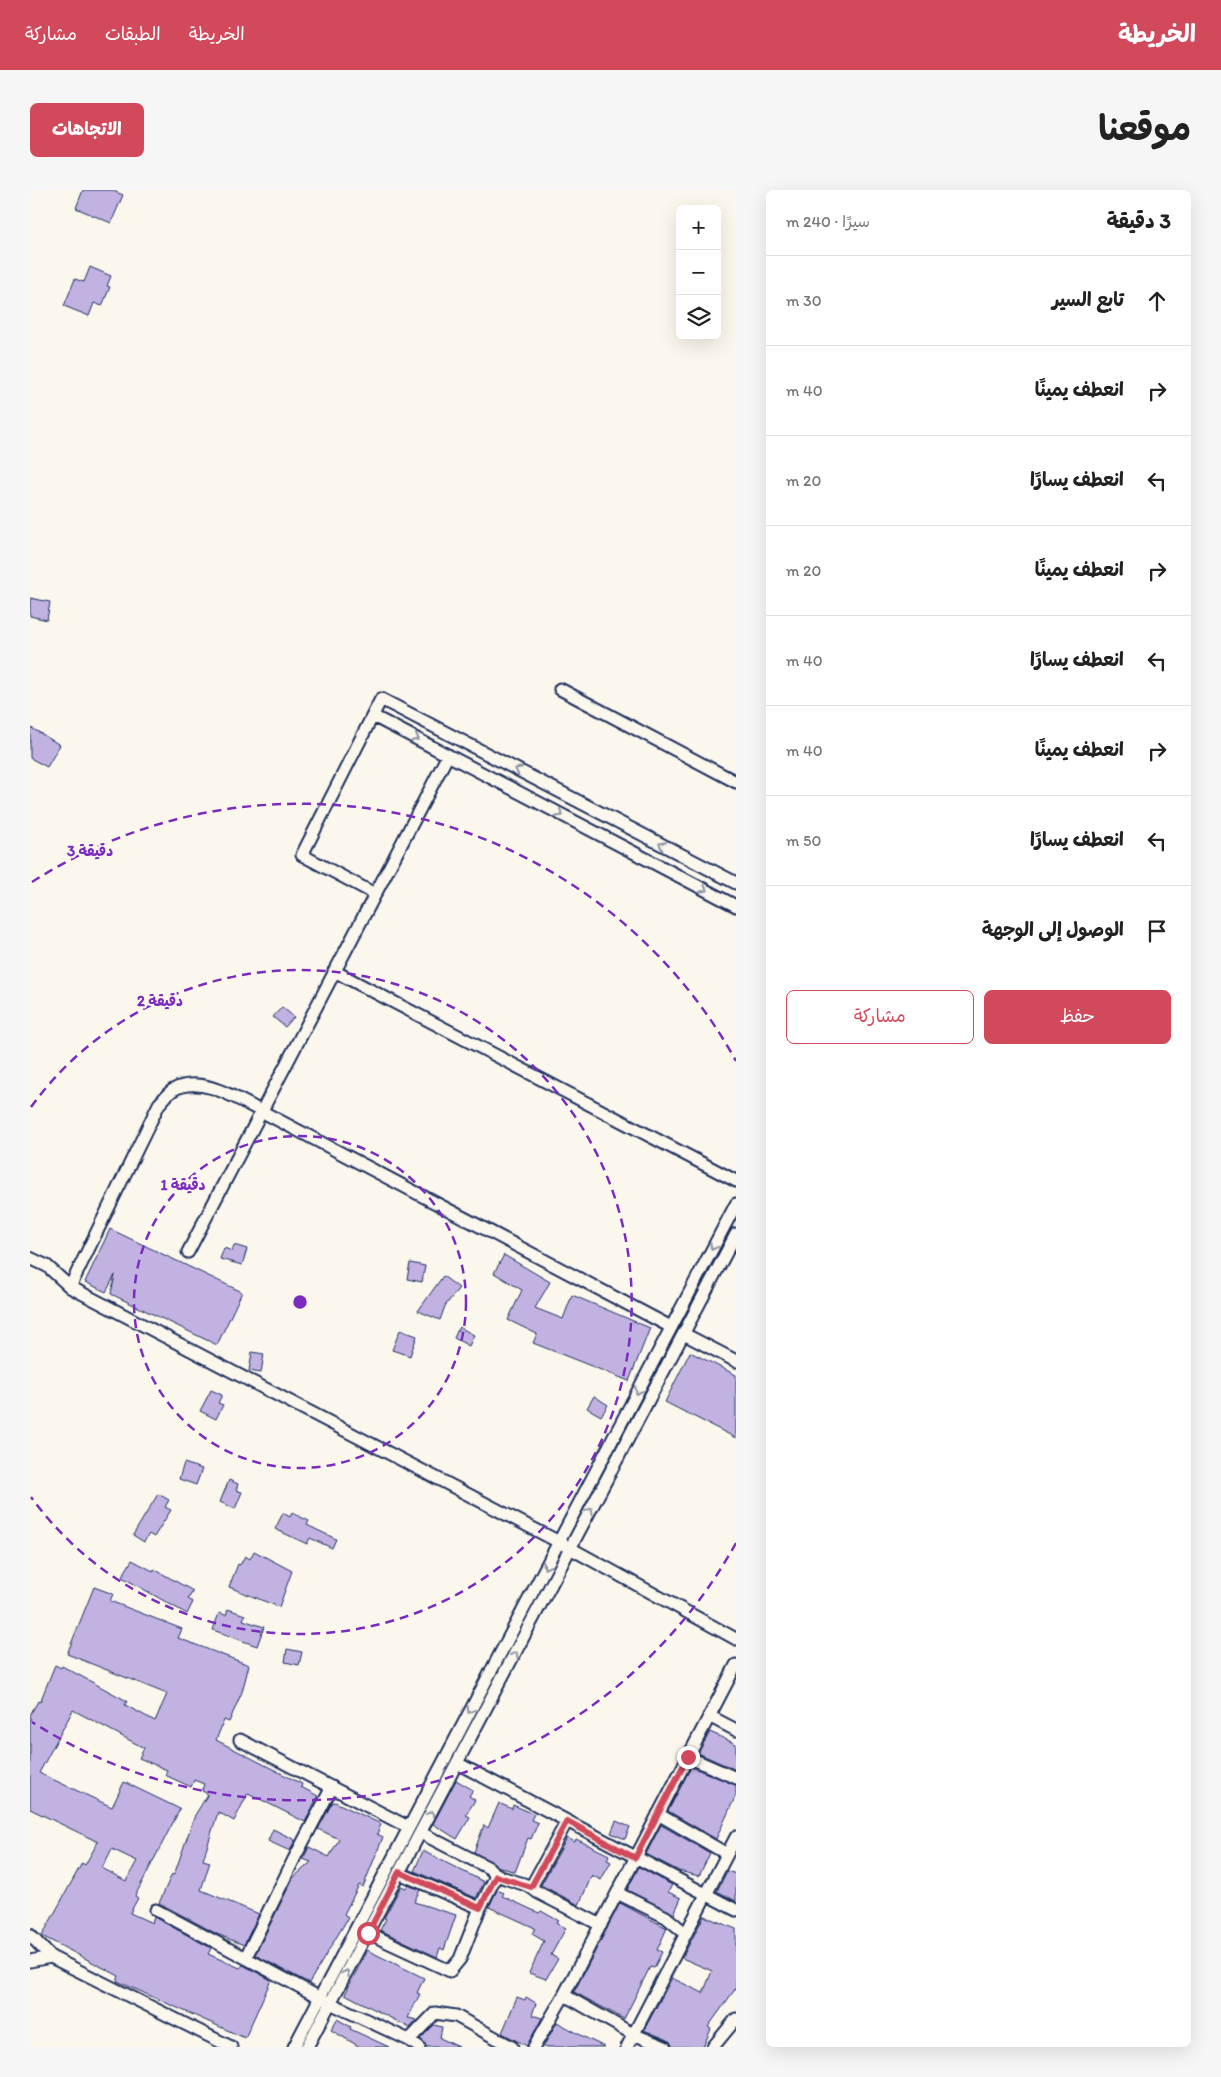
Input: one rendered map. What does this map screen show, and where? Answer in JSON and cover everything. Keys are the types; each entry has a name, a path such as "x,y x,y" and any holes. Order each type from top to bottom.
{"street":[{"path":"560,689 736,782"},
{"path":"375,894 302,855 381,699 736,884"},
{"path":"373,716 736,906"},
{"path":"188,1252 448,755"},
{"path":"334,971 736,1181"},
{"path":"70,1287 159,1104 173,1090 191,1086 214,1088 262,1111 671,1327"},
{"path":"307,2047 325,2000 408,1827 736,1204"},
{"path":"294,2047 368,1933 736,1234"},
{"path":"30,1258 47,1266 70,1287 559,1542 736,1639"},
{"path":"684,1334 736,1361"},
{"path":"534,2047 564,1995 736,1665"},
{"path":"709,1716 736,1730"},
{"path":"240,1740 408,1827"},
{"path":"688,1757 736,1778"},
{"path":"458,1763 736,1910"},
{"path":"246,1957 332,1787"},
{"path":"658,1814 727,1854"},
{"path":"531,1887 567,1821"},
{"path":"421,1833 489,1868 496,1876 531,1887 600,1925"},
{"path":"627,2047 670,1967 684,1933 736,1837"},
{"path":"399,1872 480,1908"},
{"path":"368,1933 450,1971 460,1959 480,1908 496,1876"},
{"path":"617,1893 666,1917 684,1933"},
{"path":"156,1910 325,2000 409,2040 419,2047"},
{"path":"30,1935 51,1957 231,2047"},
{"path":"30,1961 51,1957"},
{"path":"564,1995 633,2034 665,2047"},
{"path":"409,2040 435,2013 456,2016 512,2047"},
{"path":"713,2047 736,2019"}],"building":[{"path":"83,190 111,190 123,195 111,223 76,208"},
{"path":"90,267 111,276 107,286 110,287 102,306 94,303 89,316 64,306 75,279 84,282"},
{"path":"30,598 50,602 47,620 30,616"},
{"path":"30,727 60,745 47,767 30,758"},
{"path":"282,1007 294,1017 285,1027 273,1017"},
{"path":"110,1229 242,1292 217,1345 111,1294 115,1275 106,1292 85,1282"},
{"path":"234,1245 247,1249 242,1265 220,1259 224,1248 232,1251"},
{"path":"504,1255 550,1282 535,1308 563,1319 572,1295 650,1328 629,1381 533,1343 537,1334 508,1320 522,1290 494,1273"},
{"path":"410,1263 425,1266 422,1282 407,1279"},
{"path":"443,1276 459,1288 445,1306 440,1320 418,1311"},
{"path":"459,1327 474,1335 469,1346 454,1338"},
{"path":"400,1330 417,1336 410,1356 392,1350"},
{"path":"252,1352 264,1354 261,1373 249,1371"},
{"path":"690,1352 736,1375 736,1438 665,1402"},
{"path":"211,1390 222,1395 218,1403 223,1405 216,1419 200,1411"},
{"path":"594,1396 608,1405 601,1416 587,1408"},
{"path":"184,1463 202,1469 196,1485 179,1479"},
{"path":"229,1480 238,1484 236,1490 242,1492 235,1509 220,1502"},
{"path":"158,1494 169,1500 165,1507 171,1510 154,1537 149,1534 144,1542 133,1535"},
{"path":"283,1513 290,1517 292,1513 309,1521 307,1525 336,1539 332,1548 310,1538 307,1544 275,1529"},
{"path":"254,1551 292,1571 279,1607 229,1587 238,1564 240,1565 245,1556 250,1559"},
{"path":"132,1560 153,1571 154,1569 193,1591 188,1599 193,1602 187,1614 122,1577"},
{"path":"94,1587 113,1594 110,1601 182,1629 178,1638 249,1665 242,1692 229,1722 224,1720 216,1740 302,1784 301,1787 318,1796 305,1822 248,1793 234,1821 218,1812 203,1860 210,1862 201,1890 259,1914 244,1945 217,1934 159,1903 172,1874 174,1875 195,1815 208,1794 202,1791 204,1784 194,1780 191,1787 165,1775 167,1770 139,1758 144,1748 73,1710 39,1773 112,1807 124,1782 180,1809 135,1896 138,1898 130,1913 152,1923 154,1917 211,1948 208,1954 240,1968 243,1965 271,1980 245,2038 117,1981 119,1976 42,1936 82,1863 85,1865 98,1842 30,1809 30,1715 38,1701 40,1702 55,1665 61,1668 62,1666 127,1701 125,1705 155,1721 167,1694 67,1654","holes":["112,1849 137,1861 126,1881 102,1868"]},
{"path":"228,1609 245,1615 243,1620 264,1627 257,1646 213,1630 219,1613 226,1615"},
{"path":"287,1649 302,1652 299,1665 285,1662"},
{"path":"710,1732 736,1744 736,1770 698,1753"},
{"path":"691,1767 736,1785 736,1795 716,1839 668,1811"},
{"path":"456,1780 473,1790 469,1796 475,1800 466,1815 470,1817 457,1839 433,1824"},
{"path":"335,1802 381,1824 377,1834 383,1837 363,1887 359,1885 344,1914 348,1918 309,1983 255,1955 293,1878 311,1862 303,1859 309,1847 329,1857 339,1839 318,1829 332,1803"},
{"path":"499,1803 512,1809 513,1805 534,1814 531,1820 538,1823 531,1839 528,1838 515,1872 497,1866 474,1852 484,1825 488,1828"},
{"path":"616,1821 630,1827 625,1839 611,1833"},
{"path":"661,1825 710,1853 699,1876 679,1871 646,1854"},
{"path":"273,1829 295,1840 290,1851 268,1841"},
{"path":"567,1838 575,1842 576,1839 609,1855 607,1860 611,1862 601,1880 592,1875 579,1905 541,1885"},
{"path":"423,1851 484,1882 476,1898 414,1871"},
{"path":"639,1867 672,1885 668,1892 681,1898 674,1914 627,1890"},
{"path":"727,1871 736,1874 736,1901 717,1891"},
{"path":"408,1885 420,1890 414,1902 456,1915 444,1950 440,1948 437,1957 380,1930 386,1919 384,1918 401,1886 406,1888"},
{"path":"497,1890 504,1893 502,1896 539,1913 541,1911 559,1921 557,1923 566,1928 551,1955 558,1959 546,1979 529,1973 544,1941 532,1934 535,1928 489,1907"},
{"path":"620,1903 667,1928 657,1950 662,1952 654,1968 650,1967 624,2019 574,1992"},
{"path":"704,1916 736,1929 736,1988 708,2027 711,2029 703,2047 672,2047 668,2040 644,2030 672,1978 703,1993 712,1971 682,1958"},
{"path":"367,1950 424,1978 417,1993 420,1994 408,2018 417,2020 410,2028 345,1994"},
{"path":"517,1997 525,2000 526,1997 536,2003 532,2015 542,2018 527,2046 502,2033"},
{"path":"337,2019 351,2027 350,2029 389,2047 360,2047 331,2030"},
{"path":"557,2022 588,2039 605,2047 543,2047"},
{"path":"434,2025 442,2027 440,2038 459,2047 426,2047 420,2039"}],"route":[{"path":"368,1933 399,1872 480,1908 496,1876 531,1887 567,1821 635,1858 688,1757"}]}
